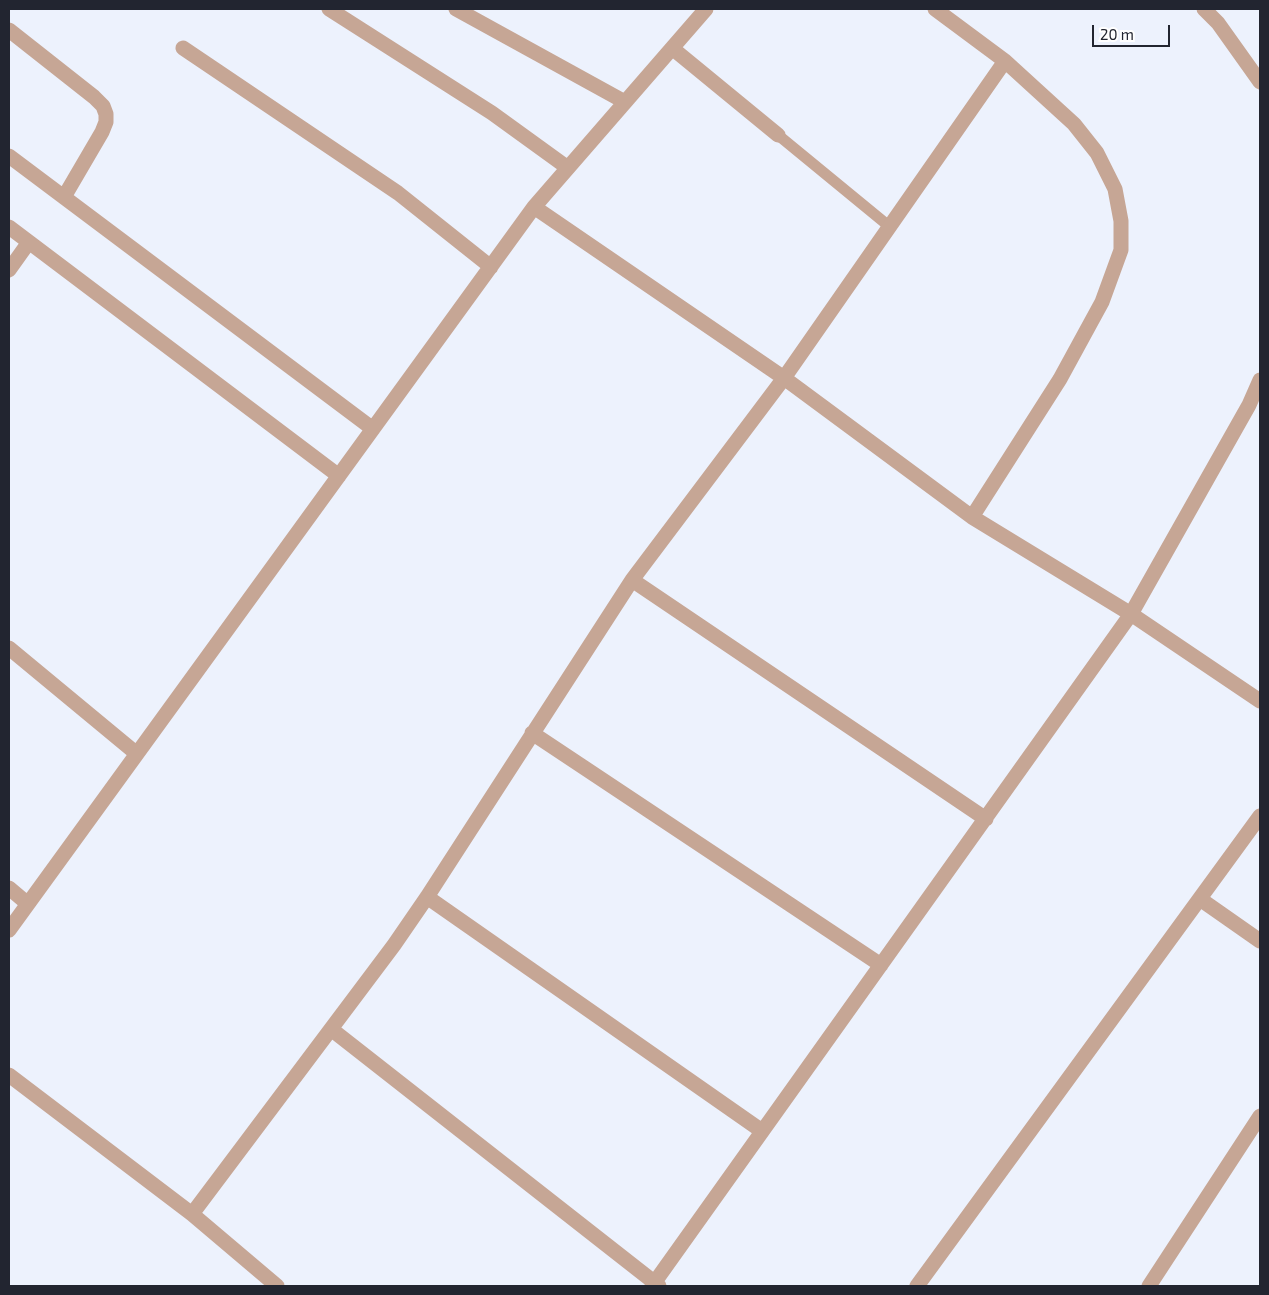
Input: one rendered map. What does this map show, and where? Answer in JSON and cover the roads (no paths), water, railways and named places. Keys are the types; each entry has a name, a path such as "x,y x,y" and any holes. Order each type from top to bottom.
{"street":[{"path":"329,9 478,104 568,168"},
{"path":"456,9 625,102"},
{"path":"935,9 1006,61 1074,124 1098,154 1116,189 1121,221 1121,250 1102,302 1060,379 972,517"},
{"path":"1204,9 1218,22 1260,82"},
{"path":"9,930 534,207 672,48 699,11"},
{"path":"9,30 94,97 106,114 106,122 102,132 64,197"},
{"path":"183,48 398,193 491,266"},
{"path":"672,48 778,136"},
{"path":"192,1214 394,945 632,580 784,378 1006,61"},
{"path":"9,156 373,429"},
{"path":"534,207 784,378 972,517 1132,614 1260,701"},
{"path":"9,227 339,476"},
{"path":"9,270 29,242"},
{"path":"330,1030 655,1285 762,1131 1132,614 1249,405 1260,380"},
{"path":"632,580 986,818"},
{"path":"9,648 137,754"},
{"path":"532,732 881,965"},
{"path":"918,1286 1260,816"},
{"path":"9,888 28,904"},
{"path":"427,896 762,1131"},
{"path":"1200,899 1260,942"},
{"path":"9,1075 192,1214 277,1286"},
{"path":"1149,1286 1260,1116"}],"lane":[{"path":"778,136 890,226"}]}
